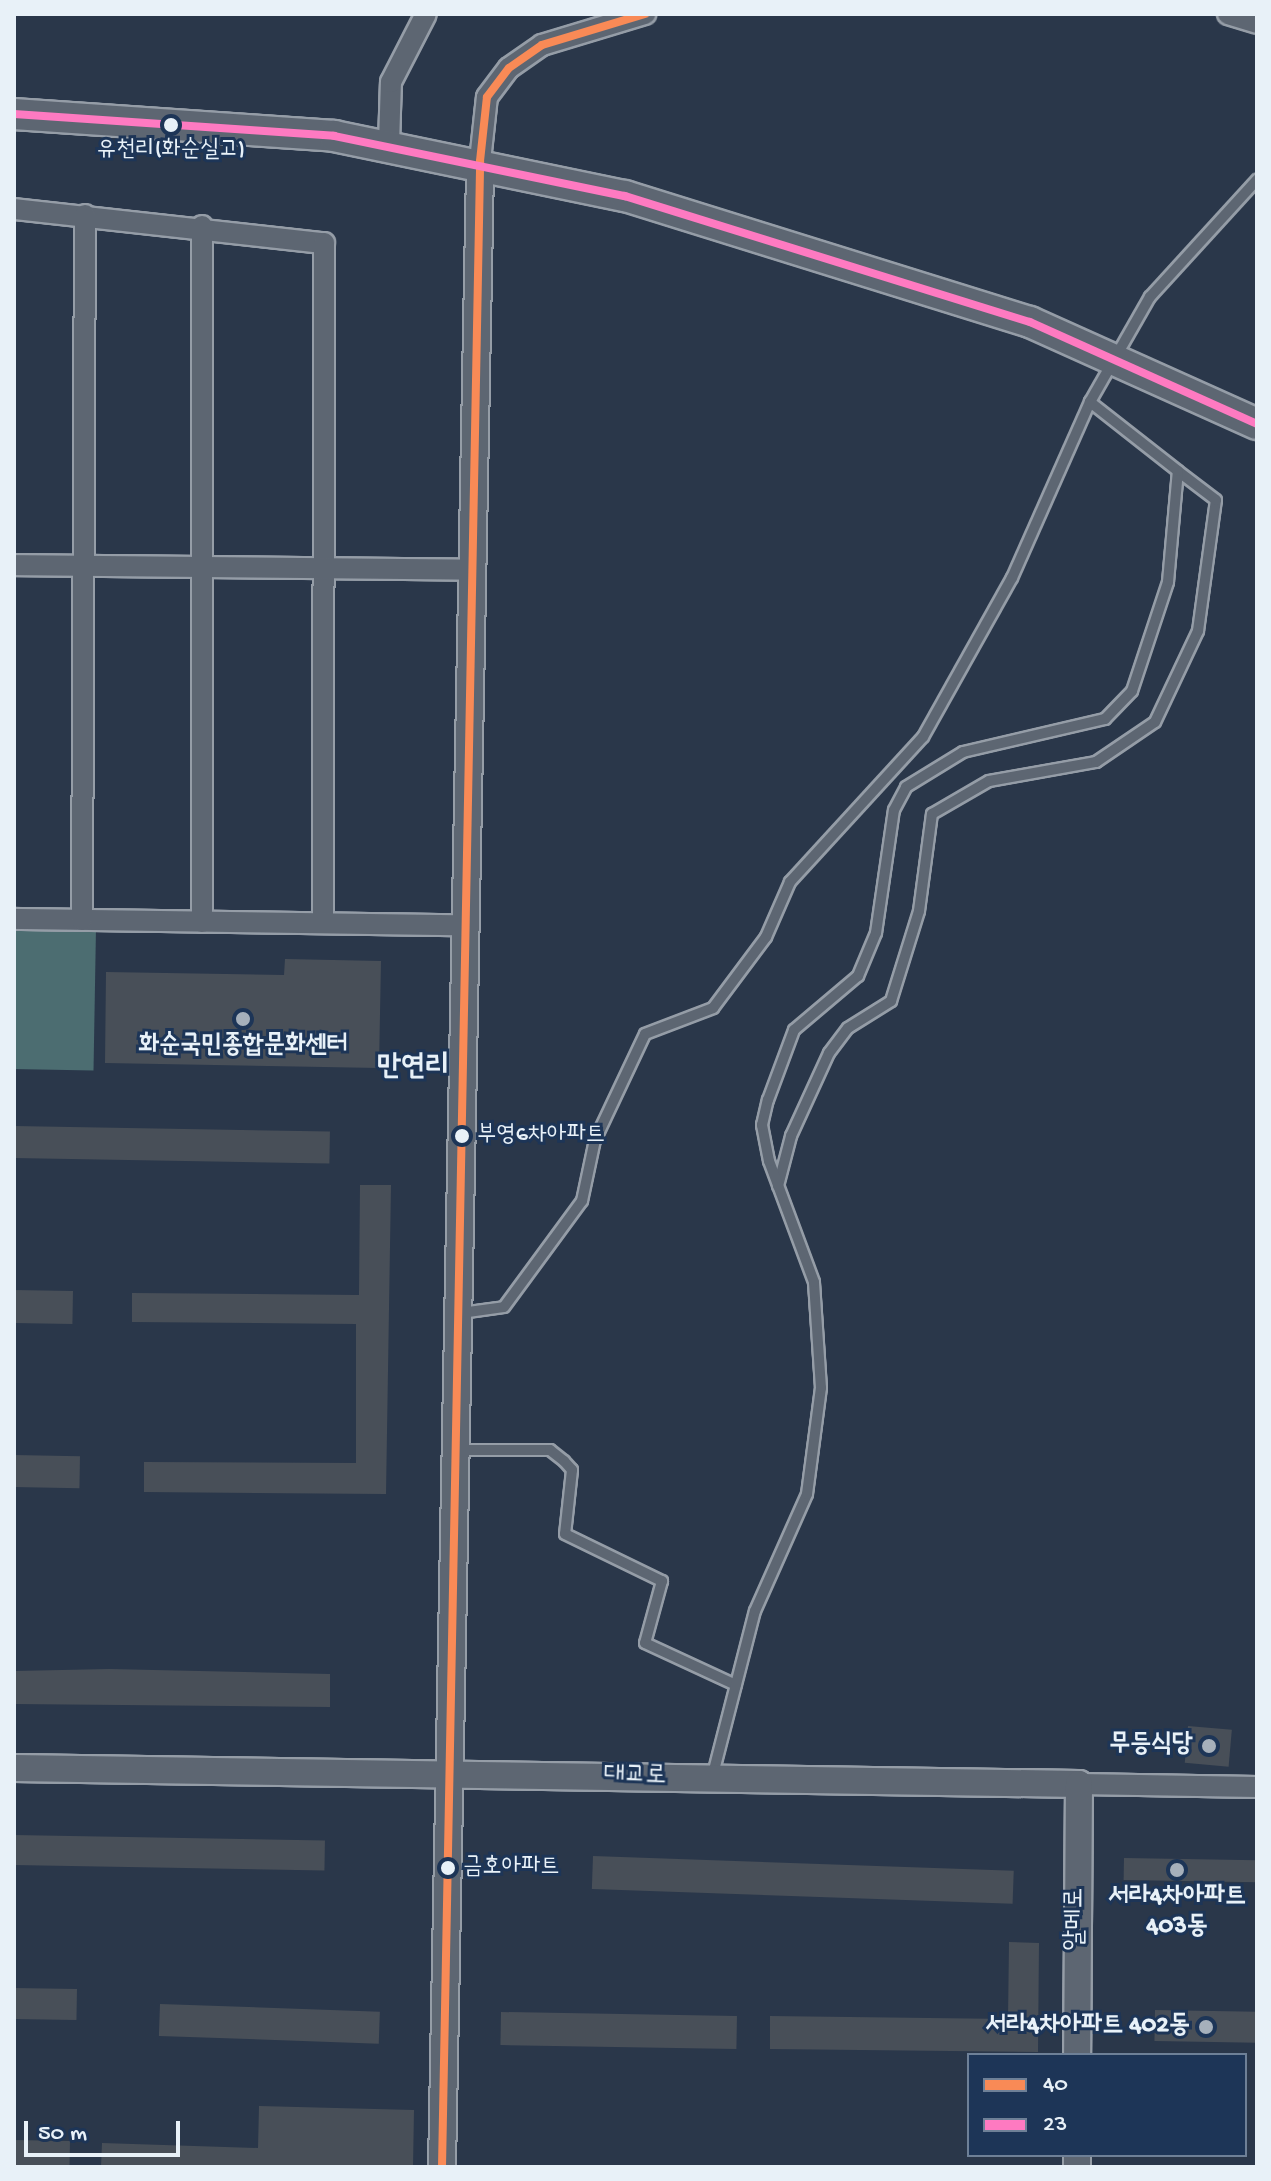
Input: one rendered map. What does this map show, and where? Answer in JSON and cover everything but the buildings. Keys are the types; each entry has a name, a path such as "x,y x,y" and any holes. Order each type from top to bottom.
{"main road":[{"path":"14,114 251,126 389,144 480,161 886,273 1116,359 1257,424"}],"street":[{"path":"389,144 391,82 426,14"},
{"path":"442,2167 460,1313 468,570 480,161 487,97 509,68 542,45 645,14"},
{"path":"1228,14 1257,23"},
{"path":"14,209 202,226 324,243 323,923"},
{"path":"82,920 81,565 85,215"},
{"path":"202,226 202,922"},
{"path":"14,565 468,570"},
{"path":"14,919 464,925"},
{"name":"대교로","path":"14,1768 450,1772 712,1780 1257,1787"},
{"name":"알메로","path":"1077,2053 1079,1784"}],"lane":[{"path":"460,1313 504,1307 582,1201 595,1140 640,1041 663,1022 713,1008 766,937 796,874 849,825 923,737 1012,578 1090,402 1150,297 1257,180"},
{"path":"778,1186 791,1136 829,1053 848,1028 891,1001 919,911 932,814 989,781 1096,762 1155,722 1198,631 1216,500 1090,402"},
{"path":"712,1780 766,1579 807,1494 821,1388 814,1282 778,1186 762,1125 768,1100 794,1030 858,976 876,933 894,810 906,787 963,752 1105,719 1132,691 1168,582 1178,471"},
{"path":"457,1450 550,1450 564,1461 572,1470 565,1534 662,1581 645,1643 736,1685"}],"green space":[{"path":"14,927 96,928 94,1070 14,1069"}],"transit line":[{"name":"40","path":"442,2167 480,161 487,97 509,68 542,45 645,14"},
{"name":"23","path":"14,114 334,136 625,196 1030,322 1257,424"}],"place":[{"name":"유천리(화순실고)","path":"171,125"},
{"name":"화순국민종합문화센터","path":"243,1019"},
{"name":"부영6차아파트","path":"462,1136"},
{"name":"무등식당","path":"1209,1746"},
{"name":"금호아파트","path":"448,1868"},
{"name":"서라4차아파트 403동","path":"1177,1870"},
{"name":"서라4차아파트 402동","path":"1206,2027"}],"district":[{"name":"만연리","path":"413,1069"}]}
